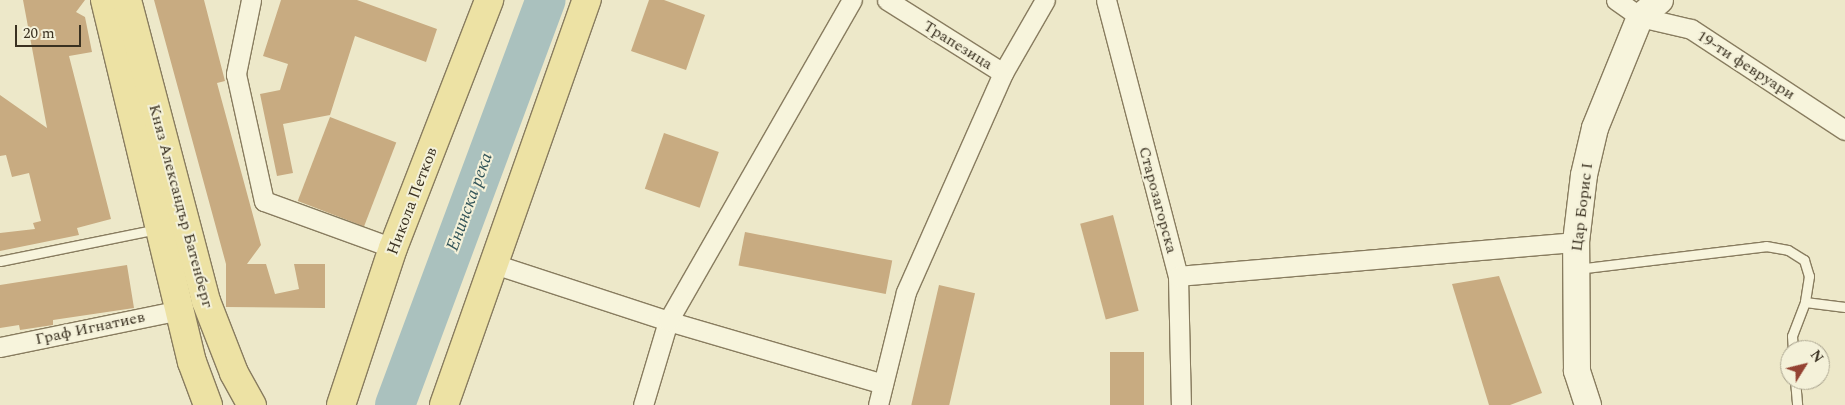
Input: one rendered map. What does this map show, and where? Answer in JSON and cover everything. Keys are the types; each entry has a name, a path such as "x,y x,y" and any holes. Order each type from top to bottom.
{"main road":[{"name":"Княз Александър Батенберг","path":"105,0 192,362 208,405"},
{"name":"Княз Александър Батенберг","path":"127,0 206,301 234,373 252,405"},
{"name":"Никола Петков","path":"341,405 393,248 489,0"},
{"path":"444,405 491,263 586,0"}],"street":[{"path":"251,0 236,74 264,201 393,248"},
{"path":"643,405 668,321 852,0"},
{"name":"Трапезица","path":"887,0 1003,73"},
{"path":"878,405 906,292 1003,73 1045,0"},
{"name":"Старозагорска","path":"1106,0 1178,276 1181,405"},
{"name":"19-ти февруари","path":"1616,0 1640,17 1691,29 1845,130"},
{"path":"1640,17 1660,0"},
{"name":"Цар Борис I","path":"1588,405 1577,371 1576,242 1584,175 1595,128 1640,17"},
{"path":"1178,276 1576,242"},
{"path":"491,263 668,321 883,384"},
{"name":"Граф Игнатиев","path":"0,347 180,310"}],"lane":[{"path":"0,261 160,229"},
{"path":"1576,269 1766,246 1788,250 1804,260 1809,276 1805,302 1792,336 1792,340"},
{"path":"1805,302 1845,307"},
{"path":"1796,390 1797,405"}],"building":[{"path":"23,0 85,0 76,12 85,17 92,52 69,56 111,219 77,228 79,235 0,251 0,233 35,229 33,223 41,221 29,173 12,177 6,155 0,156 0,95 47,128"},
{"path":"154,0 204,0 225,81 217,83 261,245 247,264 266,264 275,294 299,289 294,264 325,264 325,308 226,307 226,264"},
{"path":"281,0 357,0 437,29 426,62 355,36 330,115 283,124 293,173 277,176 260,94 280,90 288,64 263,56"},
{"path":"649,0 664,0 705,15 686,70 631,51"},
{"path":"330,117 396,142 364,226 298,201"},
{"path":"664,133 719,152 700,208 645,189"},
{"path":"1113,215 1139,311 1106,319 1080,224"},
{"path":"745,232 892,261 886,294 739,265"},
{"path":"127,265 134,308 53,320 53,325 20,330 19,325 0,328 0,285"},
{"path":"1499,276 1542,393 1510,405 1489,405 1452,284"},
{"path":"939,285 975,293 949,405 911,405"},
{"path":"1110,352 1144,352 1144,405 1110,405"}],"waterway":[{"name":"Енинска река","path":"395,405 546,0"}]}
